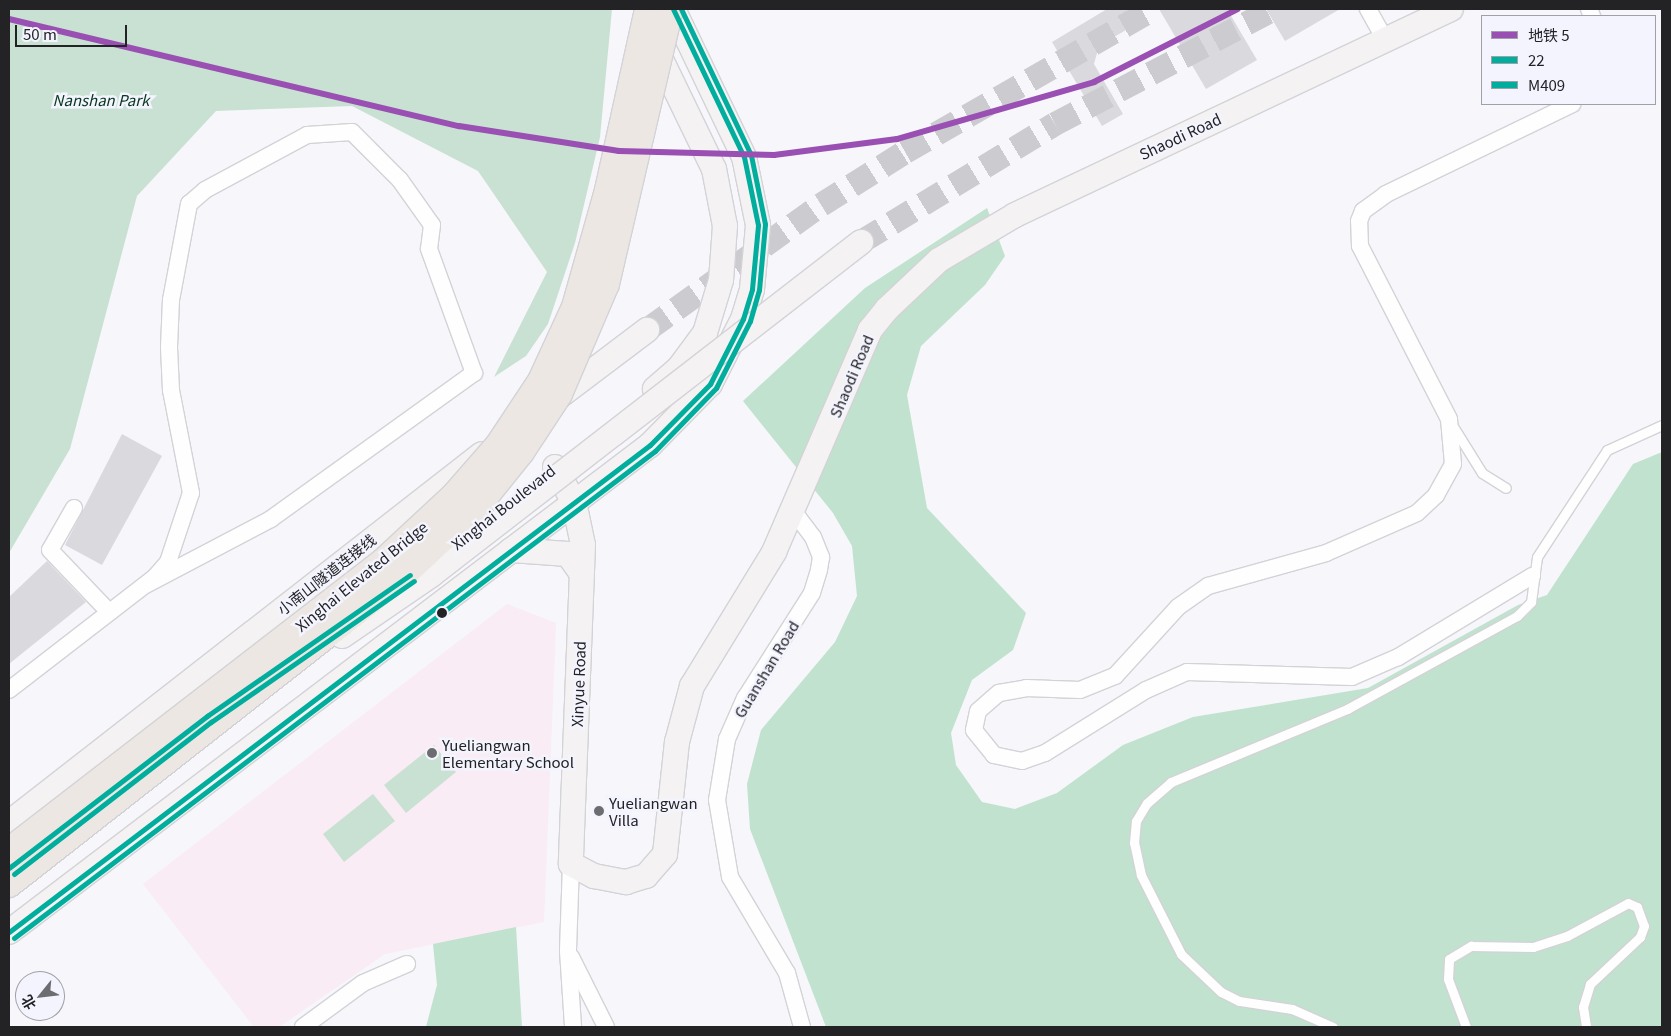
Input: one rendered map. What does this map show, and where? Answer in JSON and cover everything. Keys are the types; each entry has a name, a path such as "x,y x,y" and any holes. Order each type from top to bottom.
{"main road":[{"name":"Xinghai Elevated Bridge","path":"9,851 383,562 448,503 498,446 541,380 574,308 608,190 648,9"},
{"name":"Xinghai Elevated Bridge","path":"9,884 241,704 454,529 500,480 542,424 578,356 606,284 671,9"}],"street":[{"name":"Xinghai Boulevard","path":"9,868 207,716 459,541 665,381 705,333 721,280 724,250 721,190 714,168 640,9"},
{"path":"9,932 672,426 710,384 728,355 743,319 757,258 758,225 744,157 671,9"},
{"path":"1368,9 1386,42"},
{"name":"Shaodi Road","path":"571,864 594,876 626,882 646,876 665,854 677,742 692,686 794,512 870,330 928,269 1046,198 1386,42 1451,9"},
{"path":"1532,576 1398,657 1352,677 1322,680 1195,671 1146,690 1034,758 1003,759 978,738 974,720 990,698 1010,690 1075,690 1105,682 1122,671 1178,607 1208,586 1326,553 1417,513 1436,495 1453,464 1449,419 1360,246 1359,221 1363,211 1386,194 1570,105"},
{"path":"9,690 146,584 168,562 191,493 171,390 169,347 171,300 189,204 205,190 307,136 352,132 400,180 432,225 429,249 474,373 271,519 146,584"},
{"path":"241,704 410,591 862,242"},
{"name":"小南山隧道连接线","path":"9,823 342,561 647,330"},
{"name":"Xinyue Road","path":"555,467 574,502 583,545 568,951 573,1027"},
{"path":"74,508 50,550 109,612"},
{"name":"Guanshan Road","path":"794,512 813,537 821,557 819,570 812,593 745,698 727,739 716,800 730,877 787,973 802,1027"},
{"path":"511,550 538,548 568,554 582,574"},
{"path":"568,951 606,1027"},
{"path":"303,1027 364,983 407,964"}],"lane":[{"path":"1449,419 1482,474 1506,488"},
{"path":"1333,1027 1292,1009 1239,1001 1221,992 1181,954 1141,874 1134,843 1136,821 1147,803 1171,782 1314,725 1507,623 1531,602 1532,576 1538,557 1607,450 1662,425"},
{"path":"1466,1027 1448,979 1449,959 1471,946 1533,947 1567,936 1628,903 1638,907 1644,926 1640,937 1590,984 1583,1007 1586,1027"}],"shaded area":[{"name":"Yueliangwan Elementary School","path":"507,604 556,623 544,922 385,954 279,1027 254,1027 143,884"}],"green space":[{"name":"Nanshan Park","path":"9,9 612,9 600,137 575,243 548,324 526,356 494,377 547,272 478,171 352,106 216,111 137,196 70,449 9,553"},
{"path":"987,208 1005,256 985,285 921,346 907,395 927,508 1026,613 1013,650 972,680 951,733 956,765 982,802 1015,809 1057,793 1123,745 1193,717 1368,688 1518,605 1547,595 1633,464 1662,452 1662,1027 826,1027 750,829 747,784 761,730 835,642 857,596 852,546 833,513 743,401 865,288"},
{"path":"434,745 456,772 406,813 384,785"},
{"path":"373,794 395,821 344,862 323,834"},
{"path":"516,927 522,1027 426,1027 437,985 433,944"}],"building":[{"path":"1107,9 1126,9 1136,24 1099,46 1094,64 1123,114 1102,126 1052,42"},
{"path":"1159,9 1227,9 1257,60 1206,89"},
{"path":"1266,9 1340,9 1285,41"},
{"path":"122,434 162,456 102,565 65,545"},
{"path":"47,561 86,602 9,664 9,597"}],"tunnel":[{"path":"647,330 821,205 905,152 1154,9"},
{"path":"861,242 1055,124 1274,9"}],"metro line":[{"name":"5","path":"9,19 459,126 619,151 774,155 897,139 1094,82 1238,9"}],"transit line":[{"name":"22","path":"9,932 650,445 710,384 743,319 752,289 758,225 744,157 673,9"},
{"name":"M409","path":"14,938 655,451 716,388 750,321 759,290 765,224 751,155 681,9"},
{"name":"22","path":"9,868 207,716 410,575"},
{"name":"M409","path":"14,874 211,722 414,581"}],"place":[{"name":"Yueliangwan Elementary School","path":"432,753"},
{"name":"Yueliangwan Villa","path":"599,811"}]}
